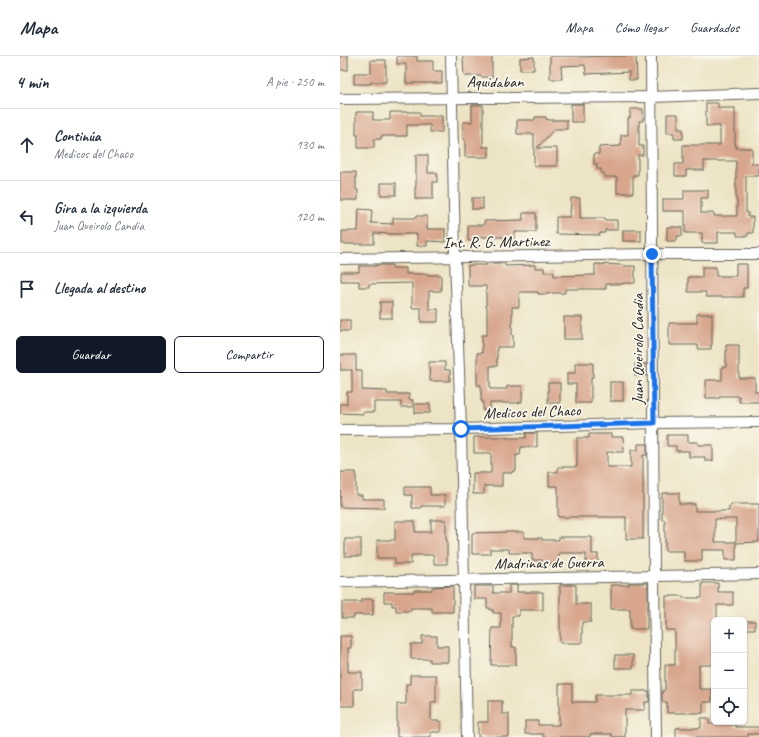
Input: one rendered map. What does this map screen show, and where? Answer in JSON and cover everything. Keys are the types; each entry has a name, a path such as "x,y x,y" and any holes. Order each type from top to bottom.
{"street":[{"path":"451,56 455,257 461,429 467,737"},
{"name":"Juan Queirolo Candia","path":"651,56 656,737"},
{"name":"Aquidaban","path":"340,99 451,97 651,97 759,93"},
{"name":"Int. R. G. Martinez","path":"340,259 652,254 759,254"},
{"name":"Medicos del Chaco","path":"340,430 461,429 654,423 759,422"},
{"name":"Madrinas de Guerra","path":"340,582 759,574"}],"building":[{"path":"340,56 348,56 348,70 340,70"},
{"path":"397,56 417,56 417,61 433,61 433,71 442,71 442,83 406,83 406,64 397,64"},
{"path":"463,56 492,56 492,77 464,76"},
{"path":"550,56 636,56 637,80 629,80 629,72 586,74 585,65 561,66 562,79 550,79"},
{"path":"534,57 534,70 520,70 520,58"},
{"path":"371,60 386,60 386,82 354,84 354,73 371,73"},
{"path":"706,103 718,103 718,108 735,108 736,148 752,148 752,164 759,164 759,176 746,176 746,212 748,212 748,217 753,217 753,233 748,233 748,236 737,236 737,232 718,232 718,243 702,243 702,233 685,233 685,211 663,211 663,199 684,199 684,190 708,190 708,198 701,198 701,213 714,213 714,216 737,216 736,161 704,161 704,170 686,170 686,176 675,176 675,164 683,164 683,145 720,145 720,126 706,126"},
{"path":"571,104 583,104 583,122 571,122"},
{"path":"472,105 483,105 483,147 489,147 489,157 465,157 463,122 472,122"},
{"path":"630,109 643,109 643,121 639,121 639,146 643,146 643,155 638,155 638,175 633,175 633,193 617,193 617,177 604,177 604,173 601,173 601,169 597,169 597,164 594,164 594,154 599,154 599,147 621,146 621,135 628,135 628,118 630,118"},
{"path":"356,112 373,112 373,120 390,120 390,112 420,112 420,116 442,116 442,132 430,132 430,125 407,125 407,136 381,136 381,139 374,139 374,148 358,148 358,135 356,135"},
{"path":"667,114 678,114 678,129 683,129 683,139 674,139 674,133 667,133"},
{"path":"535,117 546,117 546,119 549,120 567,120 567,129 554,129 537,148 557,148 557,166 534,166 534,134 517,134 517,120 535,120"},
{"path":"416,155 428,155 428,173 437,173 437,182 433,182 433,199 415,199"},
{"path":"340,172 356,172 356,190 358,190 358,200 340,200"},
{"path":"381,183 396,183 396,195 381,195"},
{"path":"472,198 483,198 483,209 472,209"},
{"path":"571,198 580,198 580,218 605,218 605,220 617,220 617,230 605,230 605,233 600,233 600,235 556,234 556,217 570,217"},
{"path":"359,209 372,210 371,223 393,224 393,218 416,218 416,216 427,216 427,229 445,229 445,242 427,241 427,246 417,246 417,234 374,233 374,244 342,244 342,231 358,231"},
{"path":"523,213 536,213 536,232 515,232 515,242 504,242 504,237 479,237 479,241 468,241 468,225 484,225 484,221 523,220"},
{"path":"667,227 682,227 682,236 677,236 677,241 667,241"},
{"path":"623,230 641,230 641,241 623,241"},
{"path":"486,263 505,263 505,266 535,265 535,268 544,268 544,272 554,272 554,276 595,275 595,264 635,266 635,283 606,284 606,289 565,289 565,293 538,294 538,292 520,292 519,307 512,307 513,347 497,347 497,366 490,366 490,389 507,389 507,386 522,386 522,402 490,403 490,411 483,411 483,401 481,401 481,385 477,385 477,353 482,353 482,335 487,335 486,286 468,286 468,265 486,265"},
{"path":"736,264 747,264 747,288 743,288 743,297 706,297 706,292 688,292 688,277 702,277 702,267 716,267 716,276 736,276"},
{"path":"392,265 392,268 406,268 406,274 441,275 441,291 429,291 429,309 438,309 438,322 421,322 421,308 412,308 412,283 369,284 369,287 359,287 359,281 341,281 341,272 359,272 359,266"},
{"path":"380,302 392,302 392,318 380,318"},
{"path":"697,314 712,314 711,349 698,349 698,345 669,345 669,323 697,323"},
{"path":"564,317 582,317 582,339 564,339"},
{"path":"340,320 350,320 350,331 340,331"},
{"path":"726,345 739,345 739,378 755,378 755,392 759,392 759,402 739,402 739,396 706,398 706,380 722,380 722,367 726,367"},
{"path":"340,355 356,355 356,370 362,370 362,390 387,391 387,394 409,394 409,400 413,400 413,407 401,407 401,402 374,402 374,412 363,412 363,414 340,413 340,404 347,404 347,392 352,392 352,370 340,370"},
{"path":"429,362 445,362 445,370 450,370 450,381 430,381"},
{"path":"575,363 593,363 593,377 591,377 591,403 576,403 576,384 567,384 567,373 575,373"},
{"path":"635,364 646,364 646,376 635,376"},
{"path":"610,382 623,382 623,401 610,401"},
{"path":"548,383 560,383 560,403 548,403"},
{"path":"415,404 430,404 430,413 415,413"},
{"path":"526,433 537,433 537,447 521,447 520,455 516,455 516,471 512,471 512,473 502,473 502,486 484,486 484,494 473,494 473,473 491,473 491,453 474,453 474,437 526,438"},
{"path":"589,434 611,434 611,437 623,437 624,452 607,452 607,467 631,467 631,450 638,450 638,444 647,444 647,455 643,455 643,539 626,539 626,517 558,517 558,486 549,486 549,472 558,472 558,467 577,467 577,438 589,438"},
{"path":"667,435 688,435 688,442 698,442 698,445 713,445 713,461 705,461 705,457 689,457 689,451 676,451 676,446 667,446"},
{"path":"341,472 356,472 356,495 362,495 362,499 384,499 384,508 340,507"},
{"path":"405,487 430,487 430,495 445,495 445,506 421,506 421,508 412,508 412,495 405,495"},
{"path":"662,493 679,493 679,504 695,504 695,511 729,511 729,506 731,506 731,504 759,504 759,542 736,543 736,560 725,560 725,550 702,550 702,561 684,561 684,551 665,551 665,520 662,520","holes":["715,519 736,519 736,542 715,542"]},
{"path":"431,520 446,520 447,564 434,564 434,555 411,555 411,564 395,564 395,558 377,558 377,540 395,540 395,521 415,521 415,532 431,532"},
{"path":"524,532 524,538 542,538 542,540 559,540 559,537 592,537 592,554 598,554 598,563 586,563 586,554 576,553 559,553 559,564 542,564 542,560 532,560 532,553 509,553 509,549 490,549 490,554 472,554 472,533"},
{"path":"345,539 361,539 361,556 345,556"},
{"path":"629,583 648,583 647,629 630,629 630,609 611,609 611,585 629,585"},
{"path":"702,583 718,583 718,592 733,592 733,605 717,605 717,617 711,617 711,665 699,665 699,689 711,689 711,702 703,702 703,713 667,713 667,702 662,702 662,691 665,689 665,665 675,665 675,630 666,630 666,596 702,598"},
{"path":"509,585 517,585 517,592 543,592 543,610 519,610 519,616 512,616 512,647 516,647 516,665 491,665 492,628 501,628 501,613 493,613 493,610 487,608 487,599 474,599 474,586 493,586 493,593 509,593"},
{"path":"560,585 576,585 576,604 591,604 591,622 582,622 582,643 560,643"},
{"path":"453,586 453,612 432,612 432,608 411,608 411,611 396,611 396,606 392,606 392,602 384,602 384,592 414,592 414,590 432,590 432,587"},
{"path":"362,599 373,599 373,615 354,615 354,618 342,618 342,602 362,602"},
{"path":"747,621 755,621 755,629 747,629"},
{"path":"340,636 351,636 351,648 348,648 348,672 362,672 362,689 354,689 354,706 340,706"},
{"path":"422,636 437,636 437,646 448,646 448,662 430,662 430,659 411,659 411,644 422,644"},
{"path":"615,655 633,655 633,668 615,668"},
{"path":"410,675 436,675 436,702 431,702 431,721 441,721 441,732 431,732 431,737 397,737 397,704 406,704 406,684 410,684"},
{"path":"559,684 572,684 572,702 595,702 595,695 632,695 632,691 649,691 649,702 645,702 645,710 625,710 625,737 612,737 612,734 590,734 590,737 543,737 543,734 525,734 525,721 538,721 538,725 559,725"},
{"path":"488,701 502,701 502,714 509,714 509,737 478,737 478,722 488,722"},
{"path":"701,718 709,718 709,724 711,725 759,727 759,734 748,734 748,737 676,737 676,728 701,728"}],"route":[{"path":"461,429 654,423 652,254"}]}
